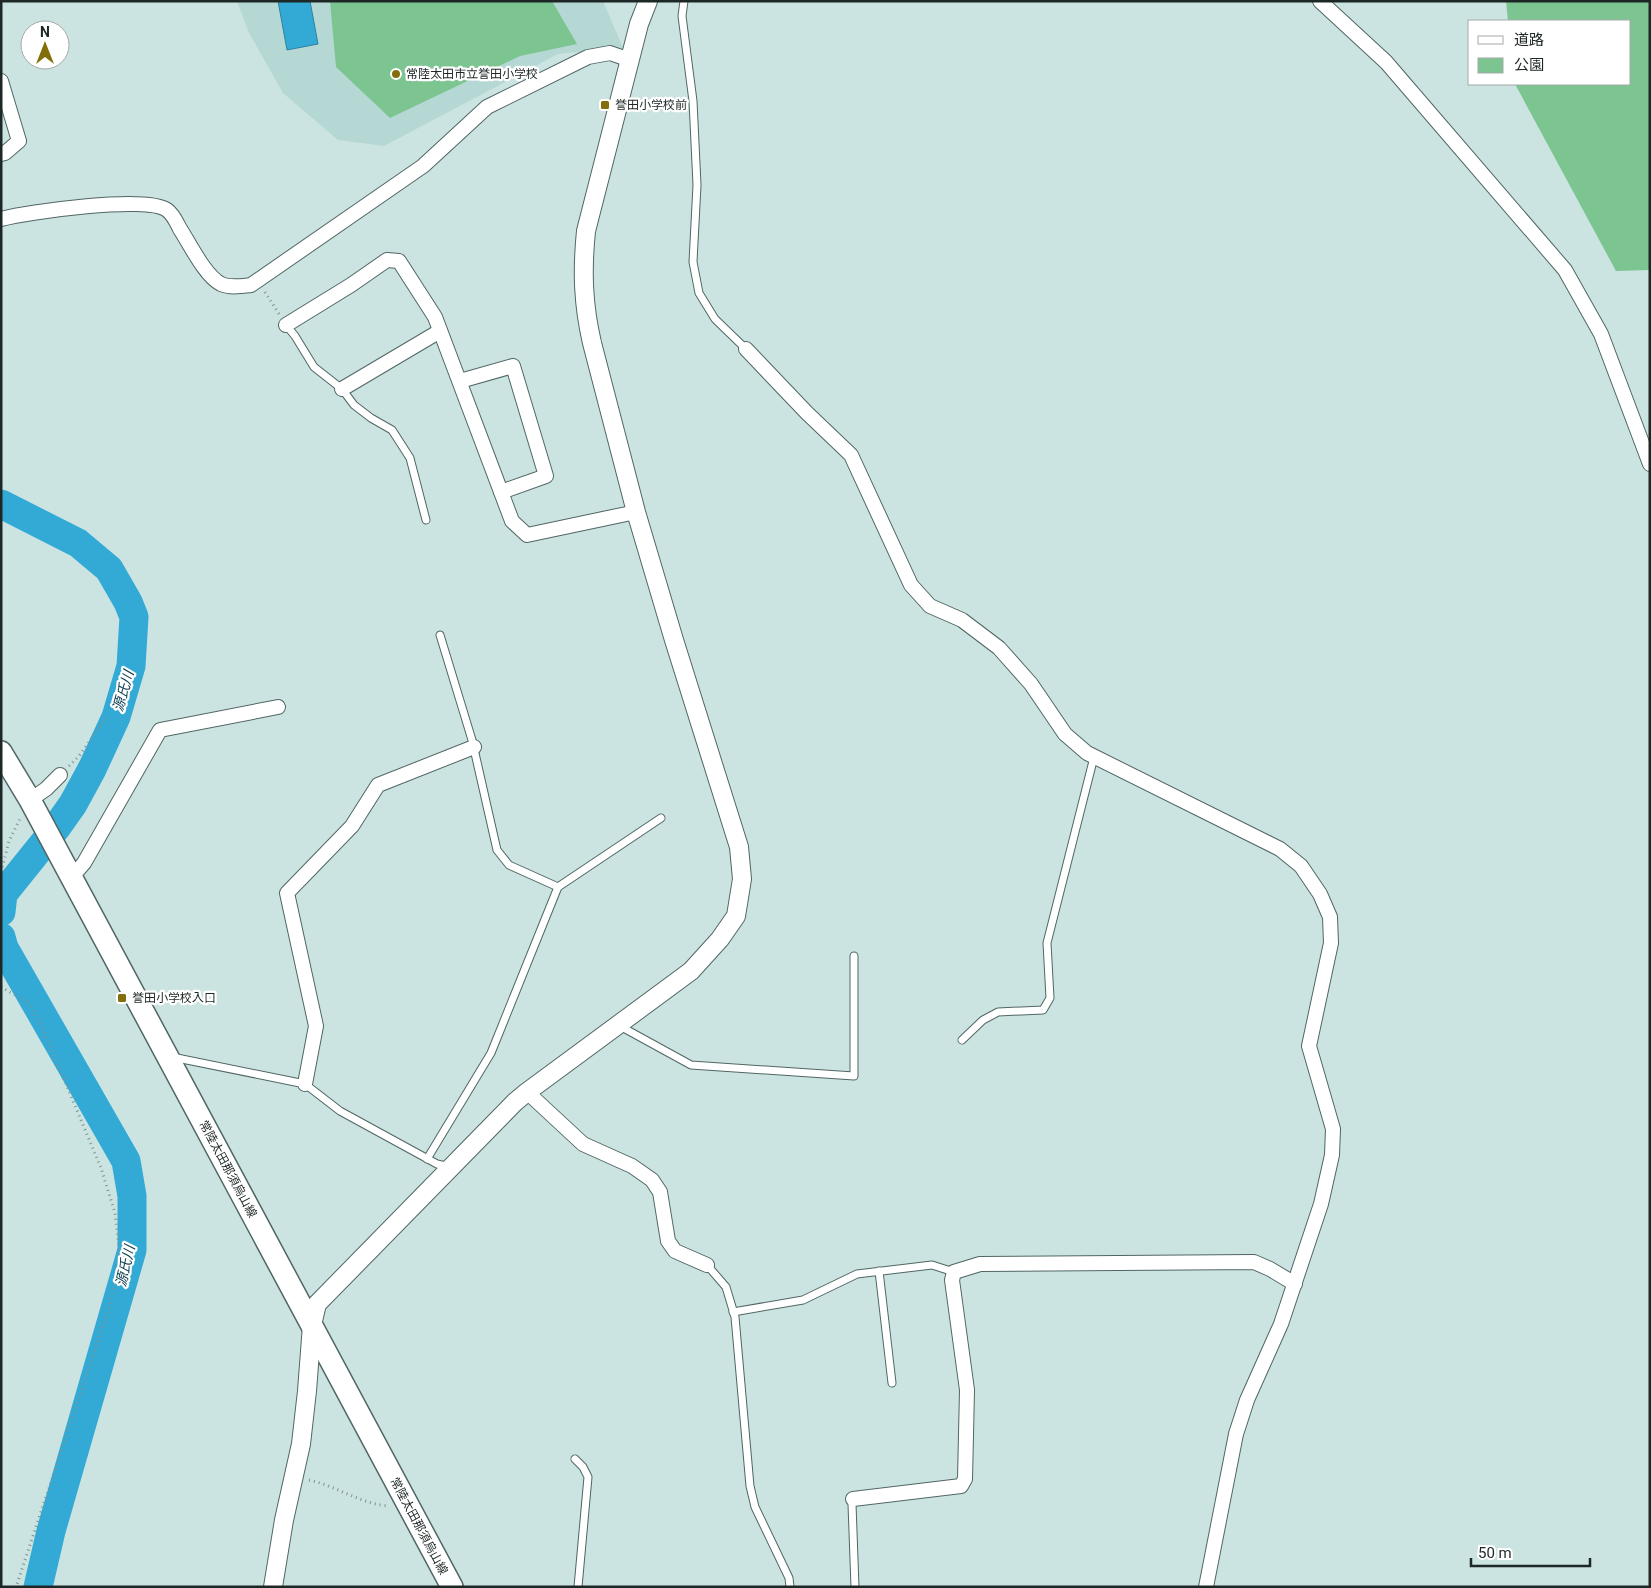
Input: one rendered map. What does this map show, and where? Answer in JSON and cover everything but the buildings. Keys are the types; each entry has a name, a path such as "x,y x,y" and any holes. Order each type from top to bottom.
{"main road":[{"name":"常陸太田那須烏山線","path":"1,752 34,808 452,1587"}],"street":[{"path":"273,1587 284,1520 301,1444 312,1325 317,1304 450,1167 527,1092 691,971 720,939 736,916 742,879 739,847 636,512 592,343 586,317 583,289 583,259 586,231 639,24 648,1"},
{"path":"1320,1 1386,62 1565,270 1600,334 1650,464"},
{"path":"1,219 17,215 92,207 137,204 157,205 168,210 211,276 221,284 231,287 251,285 424,166 488,107 588,56 610,53 630,60"},
{"path":"1,81 20,141 1,154"},
{"path":"286,325 351,285 387,260 399,261 435,317 512,521 527,535 636,512"},
{"path":"342,389 440,331"},
{"path":"746,348 807,413 851,455 911,585 930,606 962,620 999,648 1031,684 1065,734 1087,753 1280,849 1301,866 1320,894 1330,917 1331,942 1309,1046 1333,1129 1332,1155 1321,1204 1295,1284 1281,1324 1246,1400 1236,1434 1206,1587"},
{"path":"460,381 513,366 546,476 501,492"},
{"path":"69,874 84,863 160,730 278,708"},
{"path":"305,1084 316,1026 287,893 352,826 378,786 474,747"},
{"path":"34,808 46,789 60,775"},
{"path":"527,1092 582,1144 632,1166 652,1180 660,1192 668,1241 675,1251 707,1265"},
{"path":"853,1499 961,1486 965,1479 967,1390 952,1280 954,1272 980,1264 1254,1262 1295,1284"}],"lane":[{"path":"684,1 682,16 693,101 697,185 694,270 699,293 714,319 746,348"},
{"path":"286,325 295,336 314,368 342,389 354,405 371,418 392,430 410,458 426,520"},
{"path":"440,635 474,747 497,850 509,865 558,888"},
{"path":"962,1040 983,1020 998,1012 1043,1010 1050,998 1047,942 1094,757"},
{"path":"427,1159 491,1053 558,888 661,818"},
{"path":"618,1024 691,1065 854,1076 854,956"},
{"path":"167,1056 305,1084 340,1111 427,1159 450,1167"},
{"path":"707,1265 726,1287 733,1312 750,1486 755,1507 789,1578 790,1587"},
{"path":"733,1312 803,1300 857,1274 932,1265 954,1272"},
{"path":"879,1272 892,1384"},
{"path":"575,1459 588,1477 578,1587"},
{"path":"853,1499 855,1587"}],"path":[{"path":"258,280 286,325"},
{"path":"60,775 79,756 106,718"},
{"path":"1,872 9,841 25,813 34,808"},
{"path":"1,987 27,1002 41,1024 101,1168 115,1213 119,1247 118,1272 109,1308 16,1587"},
{"path":"302,1479 322,1484 364,1501 381,1506 390,1506"}],"shaded area":[{"name":"常陸太田市立誉田小学校","path":"237,1 603,1 623,48 558,54 384,146 338,140 283,93 249,33"}],"green space":[{"path":"330,1 552,1 577,44 520,56 390,118 336,67"},
{"path":"1506,1 1650,1 1650,270 1616,271 1516,85 1631,85 1631,20 1508,20"}],"water":[{"path":"278,1 310,1 318,44 287,50"}],"waterway":[{"name":"源氏川","path":"1,504 78,543 109,569 128,602 134,617 131,666 116,717 92,769 73,804 3,894 1,912"},
{"name":"源氏川","path":"1,937 4,948 126,1161 132,1196 132,1250 51,1531 38,1587"}],"place":[{"name":"常陸太田市立誉田小学校","path":"396,74"},
{"name":"誉田小学校前","path":"605,105"},
{"name":"誉田小学校入口","path":"122,998"}]}
